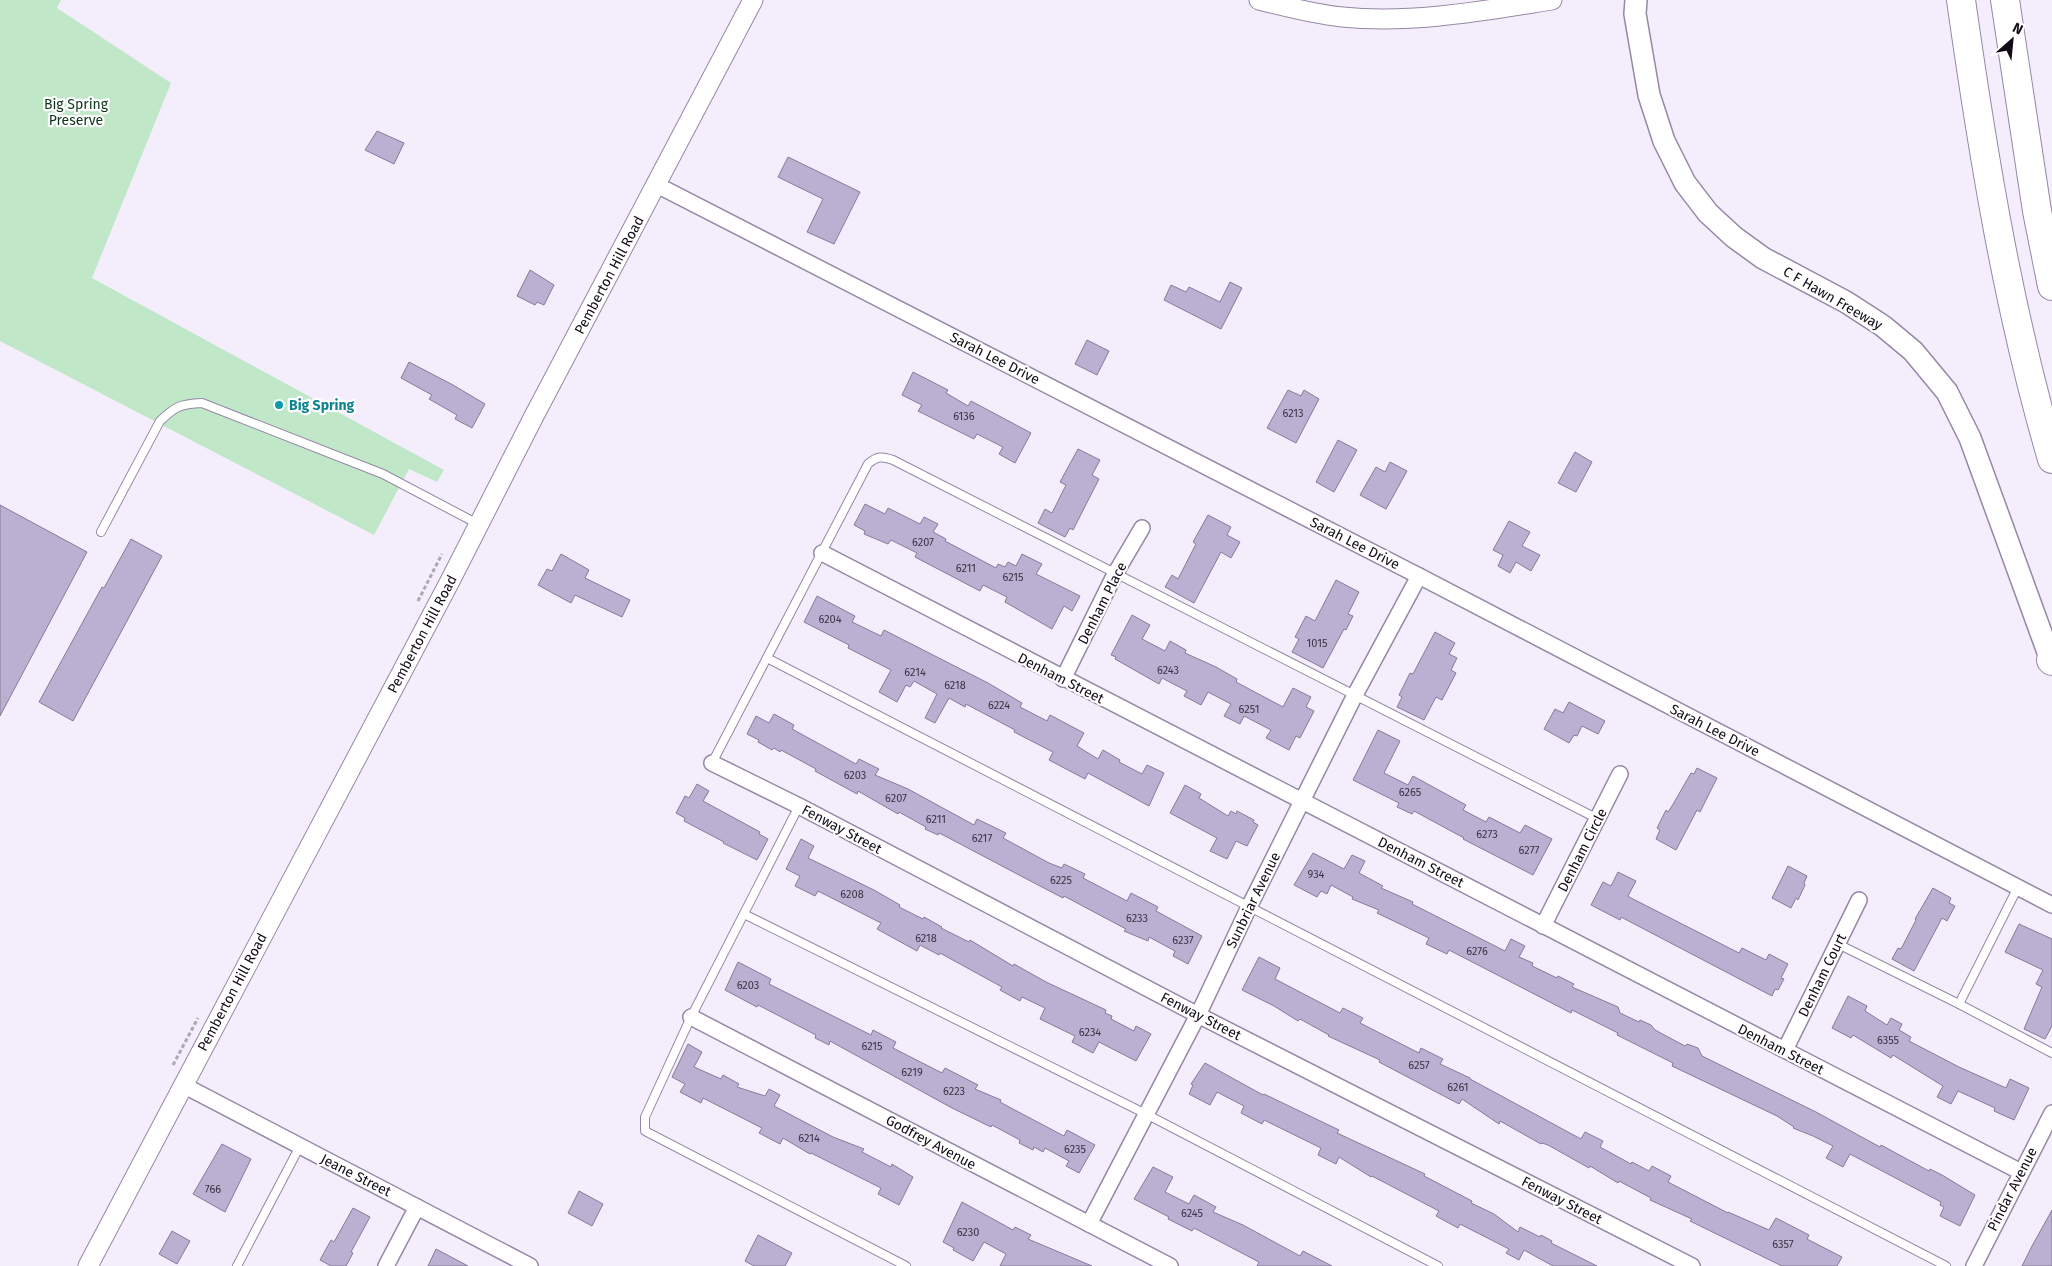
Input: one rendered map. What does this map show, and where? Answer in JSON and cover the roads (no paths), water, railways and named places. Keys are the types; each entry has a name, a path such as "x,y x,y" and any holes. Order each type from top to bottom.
{"highway":[{"path":"1961,0 1995,221 2035,400 2052,458"},
{"path":"2005,0 2037,210 2052,286"}],"main road":[{"name":"C F Hawn Freeway","path":"1636,0 1635,14 1649,95 1664,141 1685,183 1708,213 1734,237 1763,258 1846,302 1883,326 1913,351 1946,392 1970,438 2052,661"}],"street":[{"name":"Pemberton Hill Road","path":"88,1266 753,0"},
{"path":"1259,0 1304,11 1340,17 1370,19 1412,19 1552,0"},
{"name":"Sarah Lee Drive","path":"657,185 1420,576 2052,905"},
{"name":"Denham Place","path":"1063,679 1115,574 1142,528"},
{"name":"Denham Street","path":"822,553 2021,1172"},
{"name":"Sunbriar Avenue","path":"1089,1224 1198,1015 1249,906 1356,694 1420,576"},
{"name":"Fenway Street","path":"712,763 799,806 1198,1015 1692,1266"},
{"name":"Denham Circle","path":"1543,926 1620,774"},
{"name":"Denham Court","path":"1784,1050 1859,900"},
{"name":"Godfrey Avenue","path":"691,1017 1170,1266"},
{"name":"Jeane Street","path":"183,1085 530,1266"},
{"name":"Pindar Avenue","path":"1974,1266 2052,1113"},
{"path":"386,1266 417,1207"}],"lane":[{"path":"101,532 160,421 172,410 184,404 202,403 383,474 479,524"},
{"path":"712,763 868,464 874,458 882,456 1356,694 1598,819"},
{"path":"767,658 1946,1266"},
{"path":"799,806 691,1017 645,1117 645,1131 906,1266"},
{"path":"1959,1004 2018,888"},
{"path":"744,914 1146,1114 1438,1266"},
{"path":"1838,944 2052,1053"},
{"path":"237,1266 300,1146"}],"place":[{"name":"Big Spring","path":"279,405"}],"park label":[{"name":"Big Spring Preserve","path":"76,112"}]}
